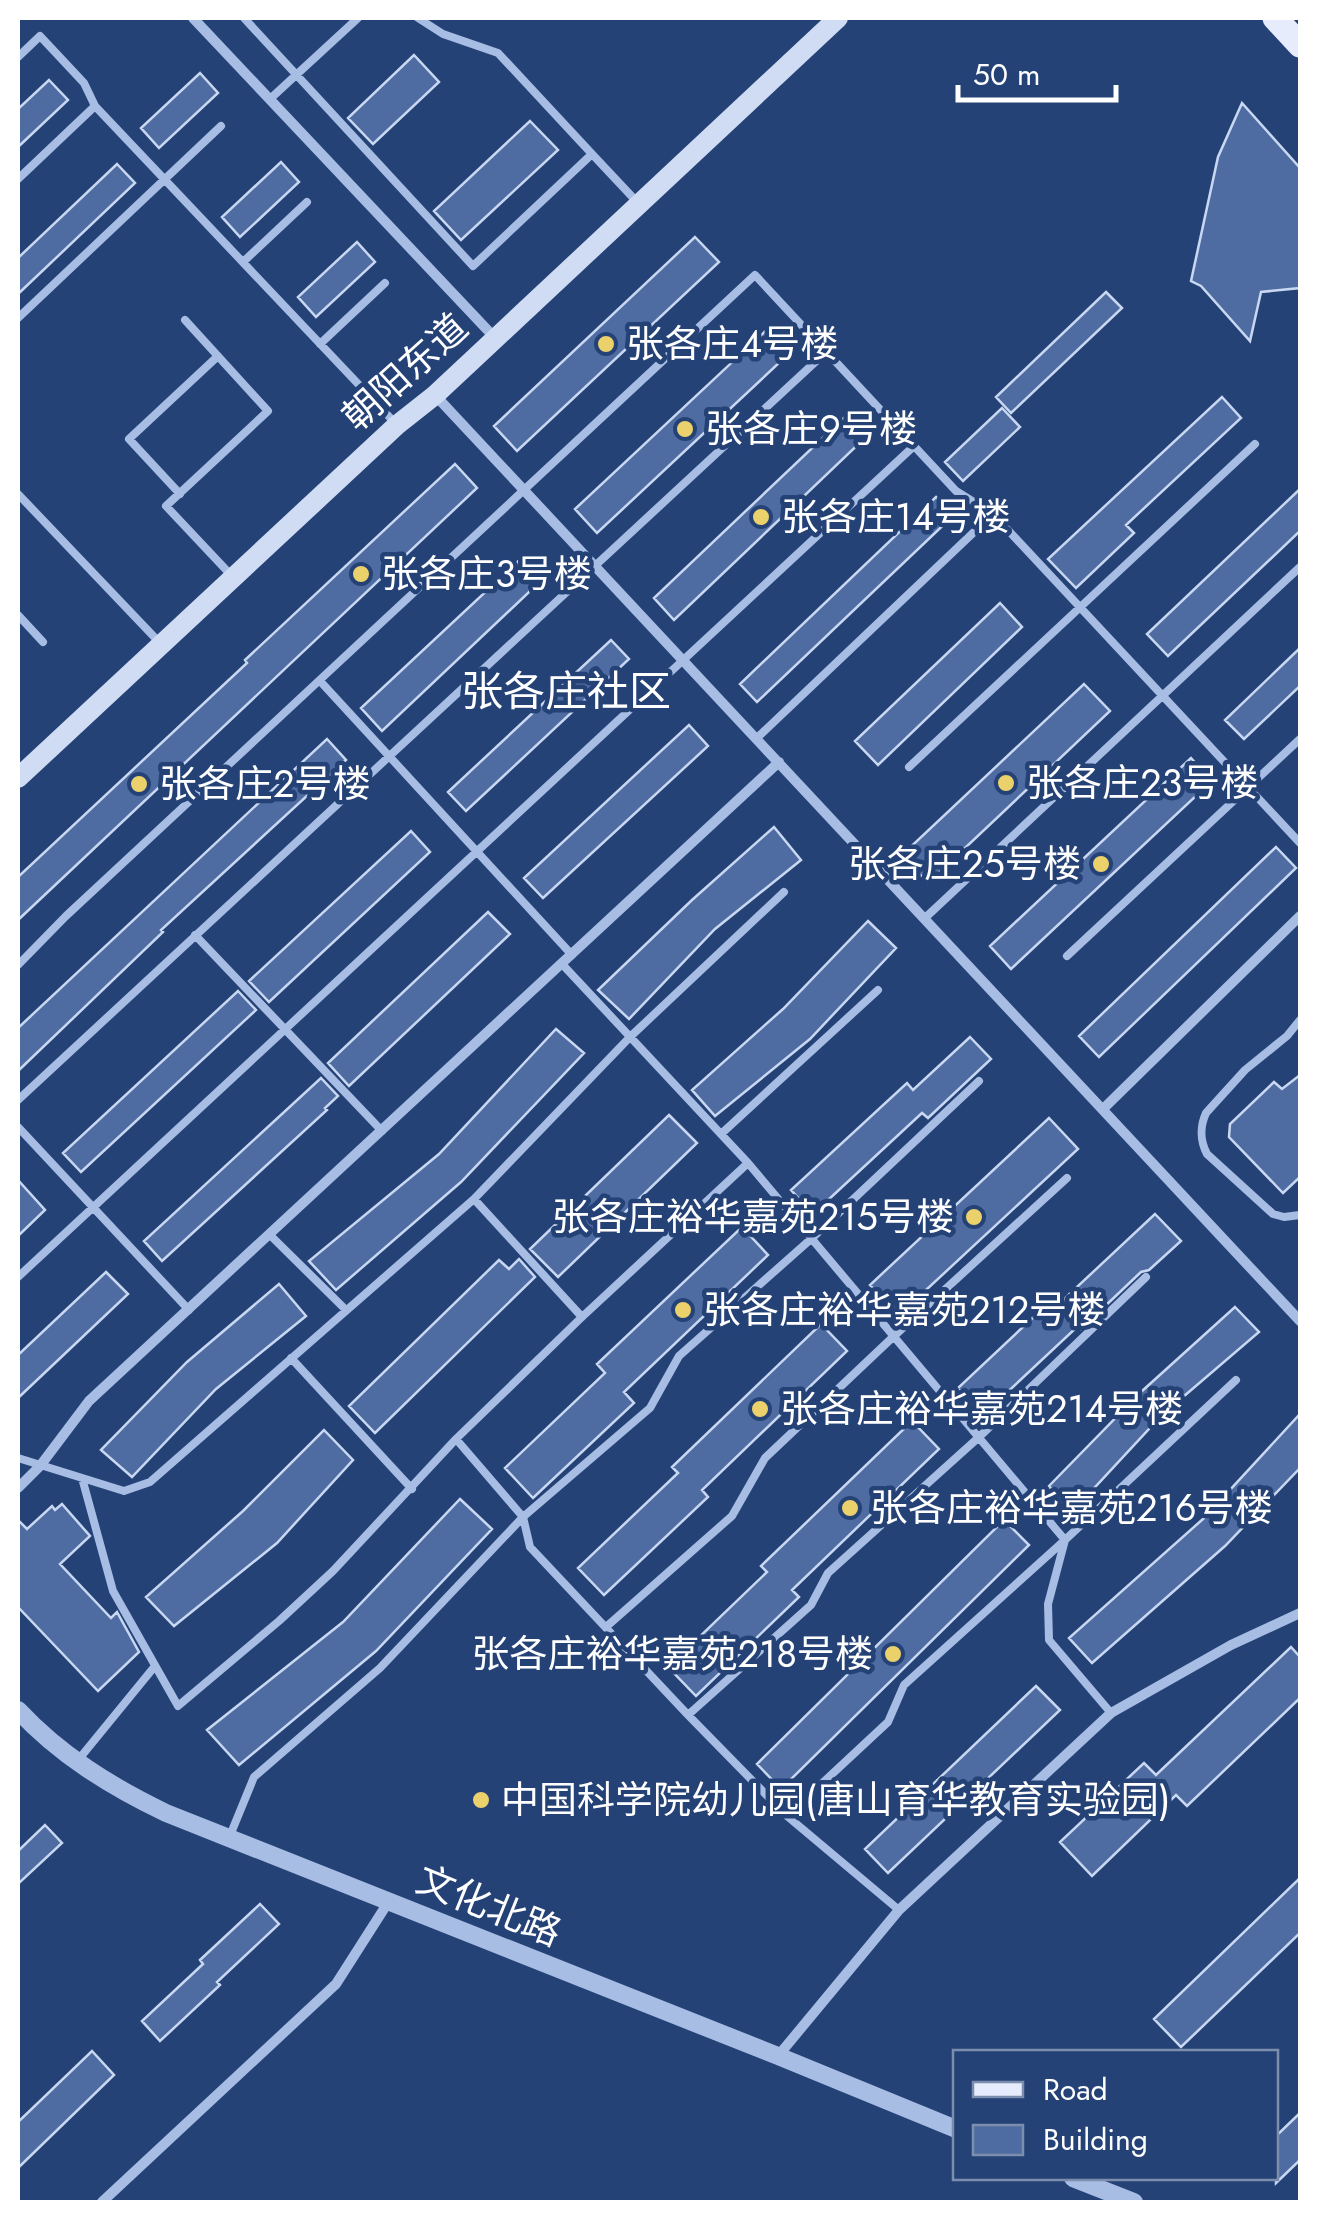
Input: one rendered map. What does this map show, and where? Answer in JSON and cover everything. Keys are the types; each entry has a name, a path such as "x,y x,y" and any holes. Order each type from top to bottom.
{"main road":[{"name":"朝阳东道","path":"21,769 496,338 838,18"},
{"path":"1275,18 1300,45"}],"street":[{"path":"193,18 496,338"},
{"path":"435,394 1300,1321"},
{"path":"18,1488 40,1466 90,1400 779,762"},
{"path":"1103,1109 1300,916"},
{"path":"778,2056 900,1910 1111,1713 1230,1645 1300,1613"},
{"name":"文化北路","path":"18,1710 39,1734 76,1762 137,1799 953,2128"},
{"path":"102,2202 336,1984 390,1901"},
{"path":"1078,2180 1134,2202"}],"lane":[{"path":"244,18 473,266 592,154"},
{"path":"270,99 358,18"},
{"path":"418,18 443,34 498,54 638,203"},
{"path":"18,57 40,36 84,83 95,106 397,425"},
{"path":"18,179 95,106"},
{"path":"18,318 220,126"},
{"path":"243,262 307,202"},
{"path":"18,965 755,275 956,492 993,514 1300,843"},
{"path":"320,344 385,282"},
{"path":"185,320 268,411 166,506 233,578"},
{"path":"18,1100 826,352"},
{"path":"180,494 129,439 218,356"},
{"path":"909,767 1255,444"},
{"path":"18,1277 914,446"},
{"path":"18,494 162,645"},
{"path":"757,738 993,514"},
{"path":"926,918 1300,567"},
{"path":"18,616 42,642"},
{"path":"320,681 572,955"},
{"path":"1067,956 1300,739"},
{"path":"18,1458 124,1491 150,1482 474,1199 630,1037 784,892"},
{"path":"196,936 382,1132"},
{"path":"562,964 748,1163 1065,1540"},
{"path":"721,1134 878,990"},
{"path":"1300,1020 1287,1036 1245,1070 1206,1113 1202,1120 1202,1144 1207,1154 1265,1208 1284,1217 1300,1214"},
{"path":"230,1838 254,1777 380,1668 522,1517 650,1408 679,1356 810,1240 979,1081"},
{"path":"18,1127 189,1310"},
{"path":"82,1478 113,1591 178,1706 333,1571 456,1439 748,1163"},
{"path":"606,1627 732,1516 765,1458 1068,1178"},
{"path":"474,1199 582,1317"},
{"path":"270,1235 346,1310"},
{"path":"688,1715 811,1605 828,1573 978,1438 1146,1278"},
{"path":"291,1358 412,1489"},
{"path":"787,1816 888,1722 904,1684 1236,1380"},
{"path":"456,1439 522,1517 530,1547 688,1715 787,1816 900,1910"},
{"path":"1065,1540 1048,1604 1048,1640 1111,1713"},
{"path":"76,1762 155,1666"}],"building":[{"path":"414,55 439,82 373,144 348,118"},
{"path":"200,73 218,93 159,148 141,128"},
{"path":"49,80 68,100 18,147 18,109"},
{"path":"1242,103 1300,168 1300,288 1261,292 1250,341 1201,286 1191,281 1218,157"},
{"path":"530,121 558,150 461,240 434,211"},
{"path":"281,162 299,182 240,237 222,217"},
{"path":"117,164 135,183 18,294 18,258"},
{"name":"张各庄4号楼","path":"695,237 719,262 517,451 494,426"},
{"path":"357,242 375,262 316,317 298,297"},
{"path":"1106,292 1122,308 1011,413 996,397"},
{"name":"张各庄9号楼","path":"773,324 795,348 597,533 575,509"},
{"path":"1222,397 1241,418 1126,525 1134,533 1076,588 1048,559"},
{"path":"1002,408 1020,427 963,481 945,462"},
{"name":"张各庄14号楼","path":"848,414 868,435 674,620 654,598"},
{"path":"455,464 477,488 18,920 18,877"},
{"path":"1300,489 1300,531 1168,656 1147,634"},
{"path":"936,497 954,515 757,702 740,684"},
{"path":"526,554 546,576 382,731 361,708"},
{"path":"1000,603 1022,627 878,765 855,741"},
{"path":"611,640 629,659 466,811 448,792"},
{"path":"1300,648 1300,686 1244,739 1225,720"},
{"name":"张各庄23号楼","path":"1084,684 1110,711 928,883 902,855"},
{"path":"689,725 708,746 543,898 524,878"},
{"path":"327,739 346,760 161,930 18,1071 18,1028"},
{"name":"张各庄25号楼","path":"1191,758 1212,781 1011,969 990,946"},
{"path":"774,827 801,860 715,929 629,1019 598,990"},
{"path":"411,831 430,852 269,1002 249,981"},
{"path":"1276,847 1296,868 1099,1057 1079,1036"},
{"path":"488,912 510,934 349,1086 328,1063"},
{"path":"868,921 896,948 810,1039 715,1116 692,1090 783,1009"},
{"path":"238,991 256,1010 81,1172 63,1153"},
{"path":"556,1029 584,1053 461,1182 336,1290 309,1261 439,1154"},
{"path":"970,1037 991,1059 928,1118 922,1113 813,1214 791,1190 907,1083 913,1090"},
{"path":"1300,1075 1300,1177 1283,1193 1229,1137 1230,1124 1274,1082 1282,1089"},
{"path":"321,1078 338,1096 327,1110 162,1261 144,1241"},
{"path":"669,1115 697,1143 558,1277 530,1249"},
{"name":"张各庄裕华嘉苑215号楼","path":"1049,1118 1078,1149 898,1316 870,1285"},
{"path":"18,1180 45,1210 18,1236"},
{"path":"1155,1214 1181,1241 1149,1270 1141,1272 1081,1329 1078,1326 983,1415 958,1388 1056,1296 1061,1302"},
{"name":"张各庄裕华嘉苑212号楼","path":"742,1227 768,1255 624,1392 634,1403 533,1498 505,1468 605,1373 597,1364"},
{"path":"519,1259 535,1277 375,1433 349,1406 499,1260 509,1269"},
{"path":"106,1272 128,1294 18,1398 18,1355"},
{"path":"279,1284 306,1316 216,1389 132,1477 101,1450 187,1362"},
{"path":"1235,1307 1259,1332 1162,1415 1071,1513 1049,1486 1141,1392"},
{"name":"张各庄裕华嘉苑214号楼","path":"821,1324 847,1351 702,1490 708,1497 604,1595 578,1568 678,1473 672,1467"},
{"path":"1300,1414 1300,1468 1225,1546 1092,1663 1069,1638 1203,1519"},
{"name":"张各庄裕华嘉苑216号楼","path":"912,1421 939,1449 792,1590 799,1597 696,1696 668,1667 767,1572 761,1566"},
{"path":"324,1430 353,1460 277,1543 174,1626 146,1597 243,1511"},
{"path":"460,1499 492,1529 376,1651 239,1765 207,1730 343,1622"},
{"path":"62,1504 90,1536 60,1564 111,1618 117,1612 139,1652 98,1691 18,1607 18,1520 27,1529 52,1506 55,1510"},
{"name":"张各庄裕华嘉苑218号楼","path":"1004,1520 1029,1545 781,1789 757,1764"},
{"path":"1291,1647 1300,1657 1300,1698 1187,1806 1176,1795 1092,1876 1060,1842 1144,1763 1156,1775"},
{"path":"1036,1686 1060,1710 888,1873 865,1849"},
{"path":"45,1825 62,1843 18,1884 18,1851"},
{"path":"1300,1878 1300,1933 1181,2047 1154,2019"},
{"path":"260,1904 279,1924 160,2041 142,2021"},
{"path":"92,2051 114,2075 18,2168 18,2122"},
{"path":"1300,2113 1300,2160 1276,2183 1278,2180 1278,2134"}],"place":[{"name":"张各庄4号楼","path":"606,344"},
{"name":"张各庄9号楼","path":"685,429"},
{"name":"张各庄14号楼","path":"761,517"},
{"name":"张各庄3号楼","path":"361,574"},
{"name":"张各庄23号楼","path":"1006,783"},
{"name":"张各庄2号楼","path":"139,784"},
{"name":"张各庄25号楼","path":"1101,864"},
{"name":"张各庄裕华嘉苑215号楼","path":"974,1217"},
{"name":"张各庄裕华嘉苑212号楼","path":"683,1310"},
{"name":"张各庄裕华嘉苑214号楼","path":"760,1409"},
{"name":"张各庄裕华嘉苑216号楼","path":"850,1508"},
{"name":"张各庄裕华嘉苑218号楼","path":"893,1654"},
{"name":"中国科学院幼儿园(唐山育华教育实验园)","path":"481,1800"}],"district":[{"name":"张各庄社区","path":"566,691"}]}
